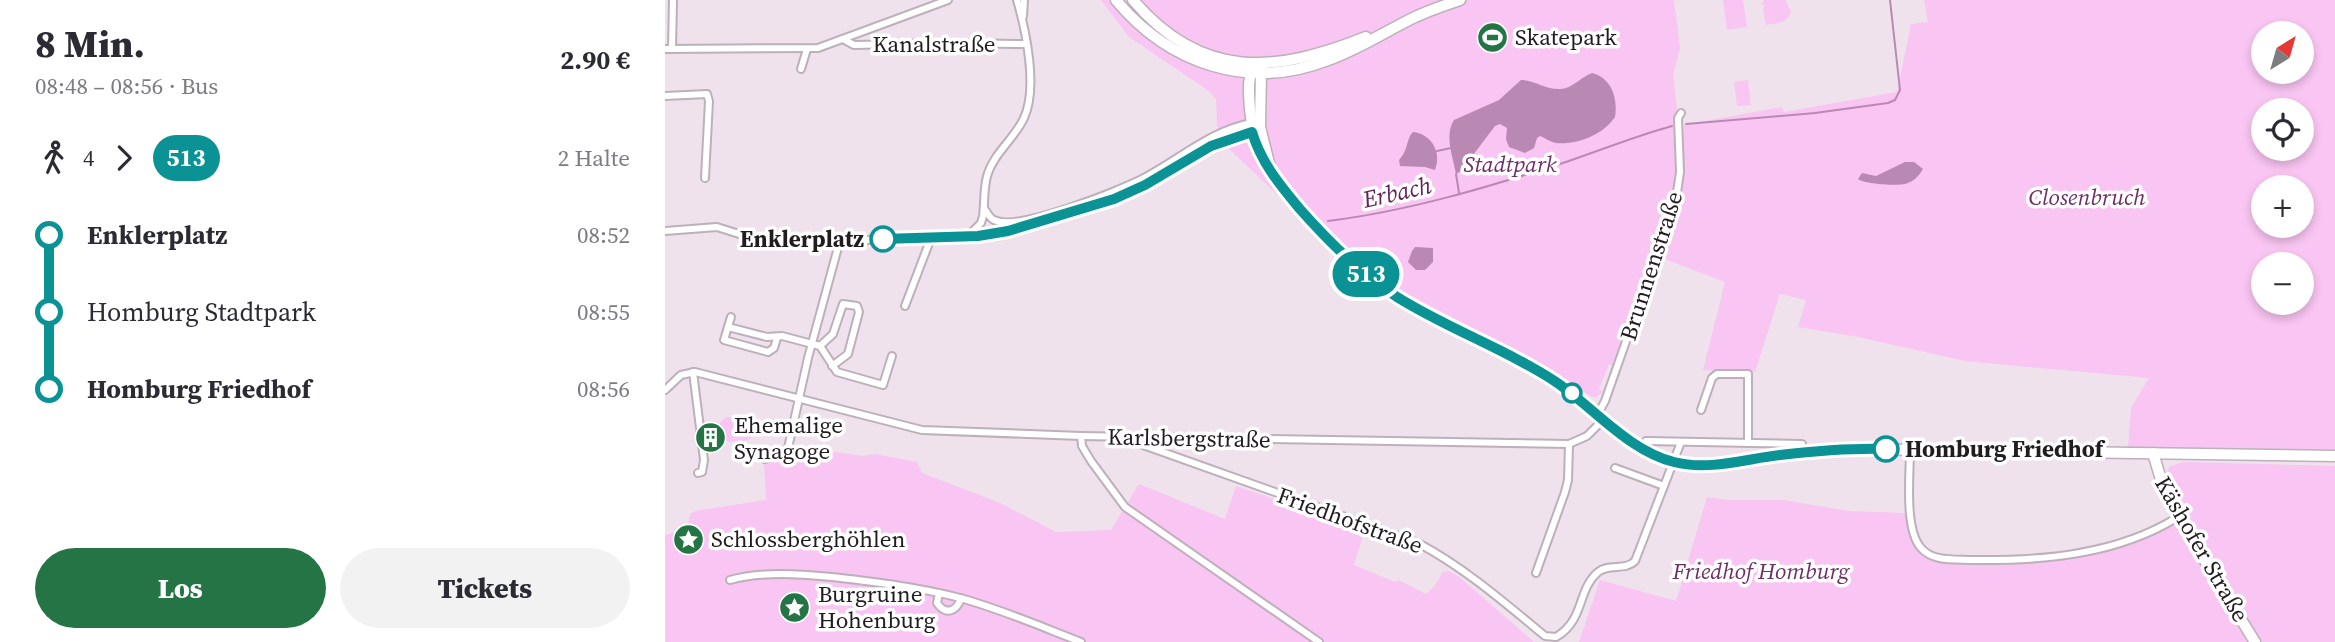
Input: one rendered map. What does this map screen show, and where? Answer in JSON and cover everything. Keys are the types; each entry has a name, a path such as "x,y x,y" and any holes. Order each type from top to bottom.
{"main road":[{"path":"1116,0 1132,20 1176,52 1226,70 1256,69 1314,56 1461,0"},
{"path":"1133,0 1159,27 1189,46 1256,69"},
{"path":"1256,69 1255,127 1273,174 1319,230 1363,271 1398,297 1537,370 1648,451 1674,462 1705,466 1778,455 1846,449 2335,456"},
{"name":"Käshofer Straße","path":"2153,453 2163,486 2178,517 2255,642"}],"street":[{"path":"673,0 669,49 807,49 830,45 948,0"},
{"path":"969,235 981,223 985,187 992,165 1021,125 1028,106 1030,95 1026,44 1017,0"},
{"path":"1023,21 1024,0"},
{"name":"Kanalstraße","path":"843,39 854,45 1026,44"},
{"path":"801,69 807,49"},
{"path":"665,96 707,94 709,100 705,178"},
{"name":"Brunnenstraße","path":"1601,416 1677,199 1681,172 1678,118 1681,113"},
{"path":"984,208 993,220 1002,222 1023,220 1078,205 1142,179 1221,132 1255,127"},
{"path":"665,232 717,227 767,242 978,236 1008,231 1114,199 1145,185 1211,146 1255,127"},
{"path":"905,306 931,238"},
{"path":"765,459 781,454 788,447 840,240"},
{"path":"820,346 833,334 843,304 857,306 859,312 848,354 832,366"},
{"path":"859,312 869,314"},
{"path":"731,317 724,340 768,352 774,348 777,338"},
{"path":"728,327 777,338 782,336 820,346 832,366 841,374 883,385 892,356"},
{"path":"665,390 681,375 691,372 704,460 702,471 698,473"},
{"name":"Karlsbergstraße","path":"691,372 922,430 1081,436 1569,444"},
{"path":"1701,410 1712,379 1717,374 1748,374 1748,443"},
{"path":"1536,573 1565,492 1569,444 1587,436 1601,416"},
{"path":"1081,436 1082,446 1091,461 1125,507 1319,642"},
{"name":"Friedhofstraße","path":"1132,437 1143,445 1418,543 1446,559 1493,593 1550,639 1571,627 1597,572 1631,565 1635,561 1674,462"},
{"path":"1646,441 1802,444"},
{"path":"1674,462 1681,442"},
{"path":"1776,443 1778,455"},
{"path":"1910,449 1910,507 1916,540 1922,550 1943,559 2050,558 2079,553 2138,536 2178,517"},
{"path":"1615,468 1664,486"},
{"path":"730,580 791,575 820,576 939,593 961,598 1081,642"},
{"path":"939,593 937,603 946,611 957,607 961,598"}],"green space":[{"name":"Stadtpark","path":"1101,0 1674,0 1680,48 1673,76 1677,108 1674,120 1677,184 1612,365 1609,364 1599,389 1603,392 1592,397 1541,364 1404,292 1370,269 1312,215 1301,217 1227,147 1217,125 1216,99 1209,91 1129,37"},
{"path":"1723,0 1743,0 1747,27 1727,30"},
{"path":"1764,0 1785,0 1791,11 1790,15 1781,22 1766,25 1763,9 1765,5 1761,5"},
{"name":"Closenbruch","path":"1924,0 2335,0 2335,450 2128,449 2131,408 2149,378 1965,361 1858,337 1798,327 1806,300 1780,294 1755,372 1703,370 1725,282 1662,258 1681,193 1684,125 1782,107 1784,112 1897,92 1911,24 1928,22"},
{"path":"1748,80 1751,105 1737,106 1734,82"},
{"path":"726,417 740,419 748,424 751,427 751,438 737,442 722,439 719,424"},
{"path":"820,450 863,456 875,454 917,462 922,473 1000,503 1056,532 1111,530 1139,484 1225,519 1236,486 1365,530 1354,565 1395,582 1399,580 1426,594 1443,572 1448,571 1458,576 1534,642 665,642 665,535 687,529 690,514 695,511 766,500 764,463 790,456 818,456"},
{"path":"2183,462 2335,466 2335,642 2259,642 2167,483 2166,474 2169,467"},
{"name":"Friedhof Homburg","path":"1707,497 1727,500 1784,500 1848,511 1905,513 1912,541 1921,553 1947,563 2030,562 2071,558 2119,547 2177,523 2250,642 1579,642 1600,580 1676,601"}],"shaded area":[{"path":"1592,73 1609,84 1614,96 1615,117 1604,129 1589,138 1564,143 1556,143 1540,136 1534,148 1525,153 1509,147 1506,139 1507,128 1500,124 1495,126 1456,174 1449,139 1454,120 1499,100 1521,80 1561,89"},
{"path":"1413,132 1425,136 1434,145 1437,157 1435,170 1400,166 1399,160"},
{"path":"1905,162 1914,162 1923,169 1908,183 1880,184 1858,179 1862,173 1876,176"},
{"path":"1415,247 1433,248 1433,262 1425,270 1416,270 1408,262"}],"waterway":[{"name":"Erbach","path":"1686,124 1815,113 1895,100 1900,90 1890,0"},
{"name":"Erbach","path":"1328,221 1418,205 1478,189 1672,126"},
{"path":"1437,151 1451,148"},
{"path":"1456,174 1459,193"}],"bus line":[{"name":"513","path":"883,239 978,236 1008,231 1114,199 1145,185 1221,141 1252,132 1262,160 1306,216 1343,254 1379,284 1424,312 1537,370 1631,440 1657,456 1674,462 1705,466 1838,449 1886,449"}],"place":[{"name":"Skatepark","path":"1492,37"},
{"name":"Enklerplatz","path":"883,239"},
{"name":"Ehemalige Synagoge","path":"711,438"},
{"name":"Homburg Friedhof","path":"1886,449"},
{"name":"Schlossberghöhlen","path":"688,539"},
{"name":"Burgruine Hohenburg","path":"795,607"}]}
